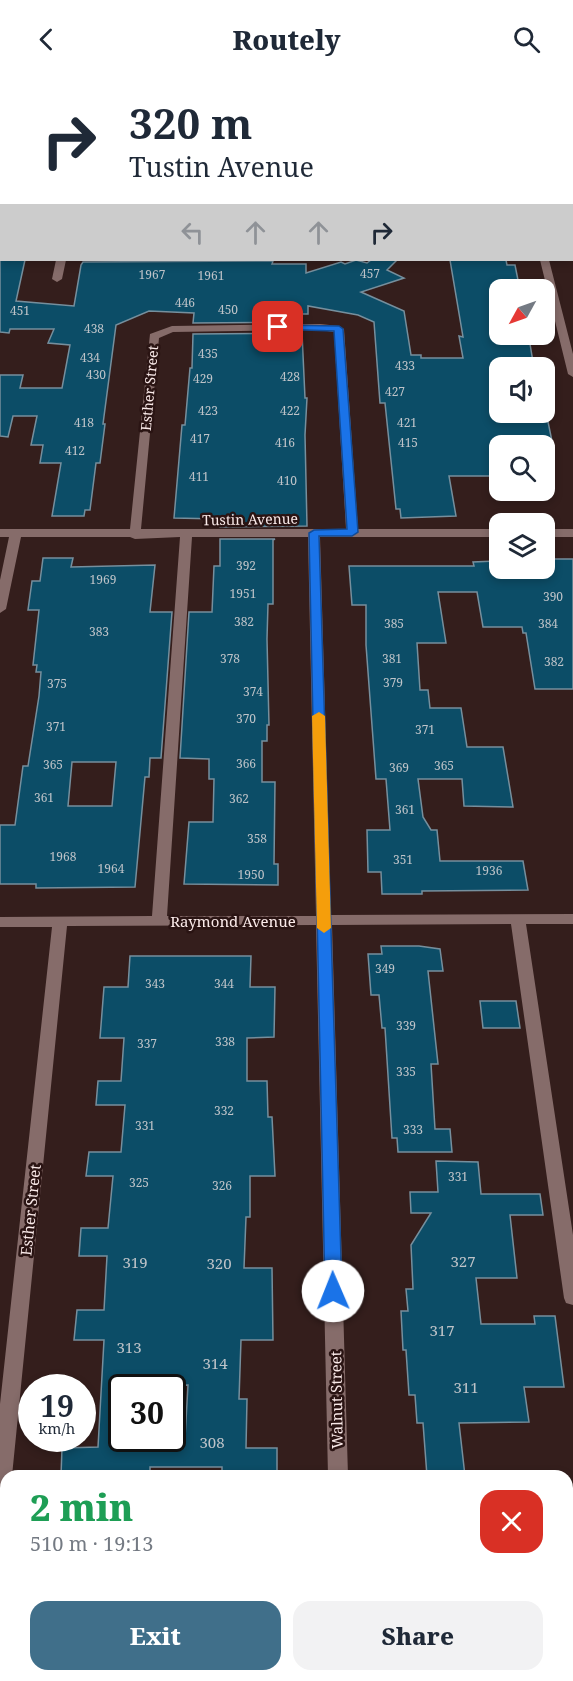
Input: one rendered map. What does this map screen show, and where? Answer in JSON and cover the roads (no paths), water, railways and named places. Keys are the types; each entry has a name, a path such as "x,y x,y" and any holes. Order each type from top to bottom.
{"street":[{"path":"57,279 61,261"},
{"path":"544,261 573,374"},
{"name":"Esther Street","path":"135,535 154,336 172,329 320,327 339,329 352,532"},
{"name":"Tustin Avenue","path":"0,533 135,535 489,533"},
{"path":"0,609 16,533"},
{"name":"Walnut Street","path":"314,533 338,1470"},
{"path":"555,533 573,533"},
{"path":"159,921 186,534"},
{"path":"518,919 573,1299"},
{"name":"Raymond Avenue","path":"0,922 573,919"},
{"name":"Esther Street","path":"3,1470 60,922"}]}
